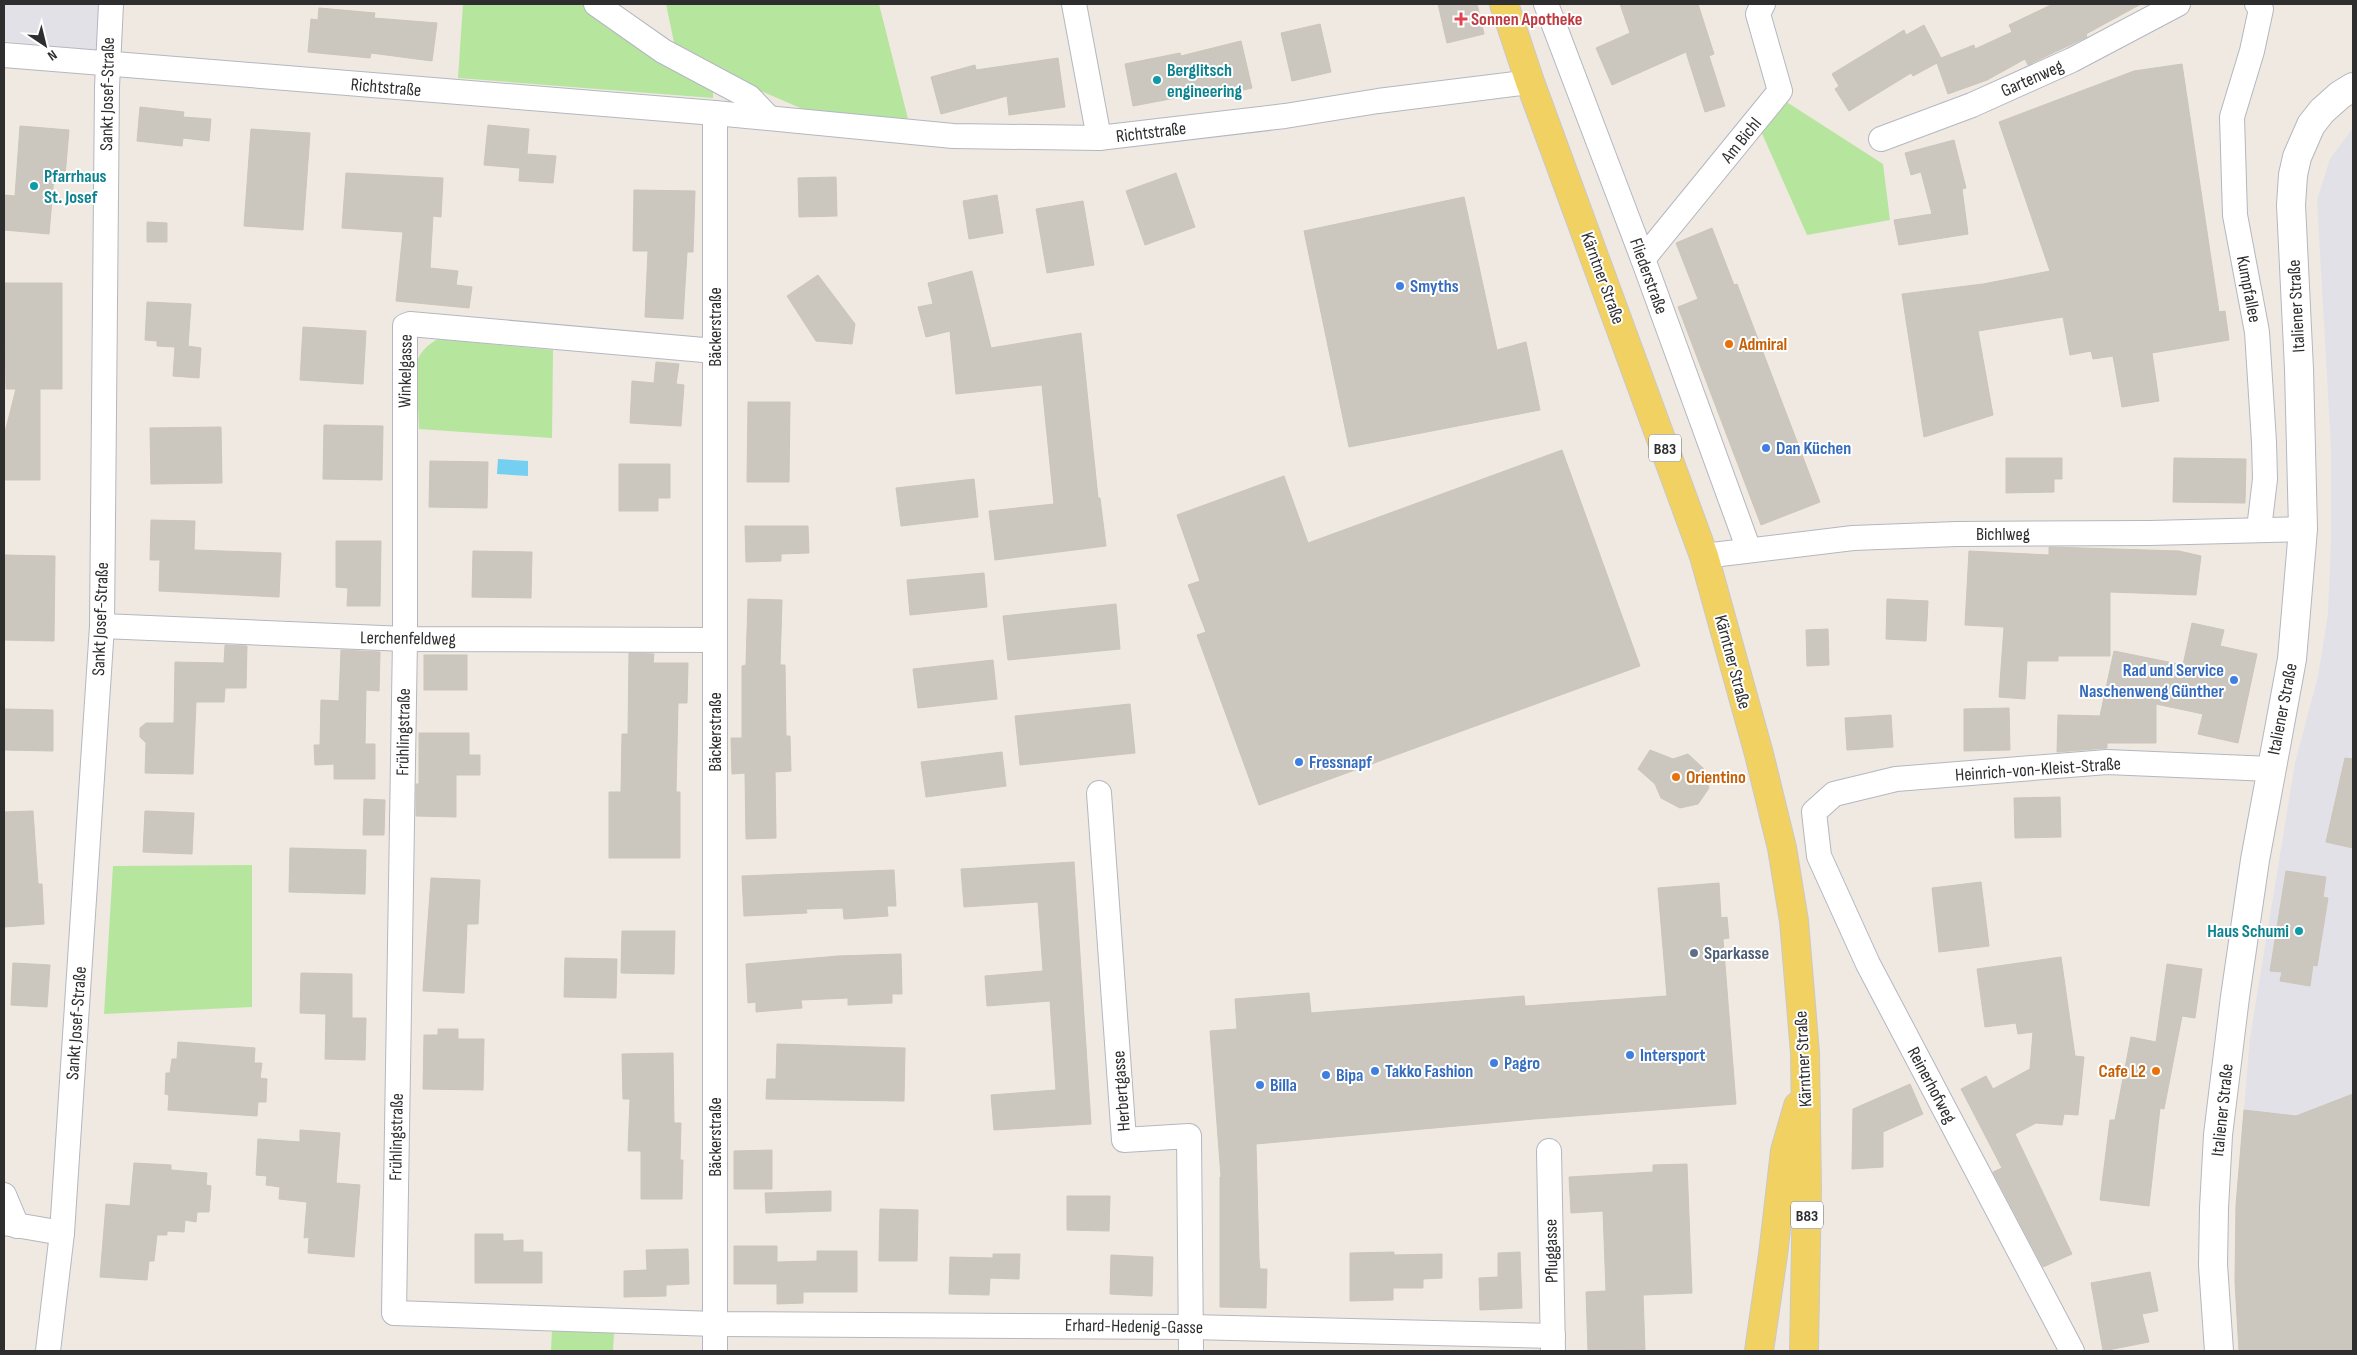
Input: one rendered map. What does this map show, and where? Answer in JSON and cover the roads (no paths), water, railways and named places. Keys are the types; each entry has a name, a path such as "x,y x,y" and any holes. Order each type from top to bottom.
{"main road":[{"name":"Kärntner Straße","path":"1504,4 1530,82 1704,556 1759,754 1782,848 1794,921 1806,1078 1808,1189 1804,1351"},
{"path":"1759,1351 1774,1255 1785,1151 1806,1078"}],"street":[{"name":"Sankt Josef-Straße","path":"48,1351 62,1233 102,626 107,64 111,4"},
{"path":"596,4 663,51 749,97 769,118"},
{"path":"1074,4 1100,138"},
{"name":"Fliederstraße","path":"1546,4 1643,259 1749,550"},
{"name":"Am Bichl","path":"1643,259 1780,92 1758,14 1763,4"},
{"name":"Gartenweg","path":"1881,139 1972,105 2063,64 2178,4"},
{"name":"Kumpfallee","path":"2257,4 2261,9 2252,51 2232,118 2235,215 2256,332 2264,442 2265,479 2259,530"},
{"name":"Richtstraße","path":"4,55 715,113 953,136 1100,138 1285,116 1378,101 1530,82"},
{"name":"Italiener Straße","path":"2219,1351 2213,1265 2218,1135 2236,987 2271,769 2292,659 2303,529 2299,369 2290,205 2293,175 2297,157 2311,125 2326,106 2340,94 2353,87"},
{"name":"Bäckerstraße","path":"715,113 715,1351"},
{"name":"Winkelgasse","path":"405,639 406,325 715,351"},
{"name":"Bichlweg","path":"1704,556 1853,538 1957,534 2150,533 2303,529"},
{"name":"Lerchenfeldweg","path":"102,626 405,639 715,640"},
{"name":"Frühlingstraße","path":"405,639 394,1313 715,1324"},
{"name":"Heinrich-von-Kleist-Straße","path":"1814,812 1834,794 1896,779 2107,762 2271,769"},
{"name":"Herbertgasse","path":"1099,793 1124,1140 1189,1136 1191,1351"},
{"name":"Reinerhofweg","path":"1814,812 1820,856 1868,964 2072,1351"},
{"name":"Pfluggasse","path":"1548,1151 1553,1344"},
{"path":"4,1195 11,1224 62,1233"},
{"name":"Erhard-Hedenig-Gasse","path":"715,1324 1191,1326 1553,1344"}],"water":[{"path":"498,459 528,461 528,476 497,474"}],"place":[{"name":"Sonnen Apotheke","path":"1461,19"},
{"name":"Berglitsch engineering","path":"1157,80"},
{"name":"Pfarrhaus St. Josef","path":"34,186"},
{"name":"Smyths","path":"1400,286"},
{"name":"Admiral","path":"1729,344"},
{"name":"Dan Küchen","path":"1766,448"},
{"name":"Rad und Service Naschenweng Günther","path":"2234,680"},
{"name":"Fressnapf","path":"1299,762"},
{"name":"Orientino","path":"1676,777"},
{"name":"Haus Schumi","path":"2299,931"},
{"name":"Sparkasse","path":"1694,953"},
{"name":"Intersport","path":"1630,1055"},
{"name":"Pagro","path":"1494,1063"},
{"name":"Takko Fashion","path":"1375,1071"},
{"name":"Cafe L2","path":"2156,1071"},
{"name":"Bipa","path":"1326,1075"},
{"name":"Billa","path":"1260,1085"}]}
